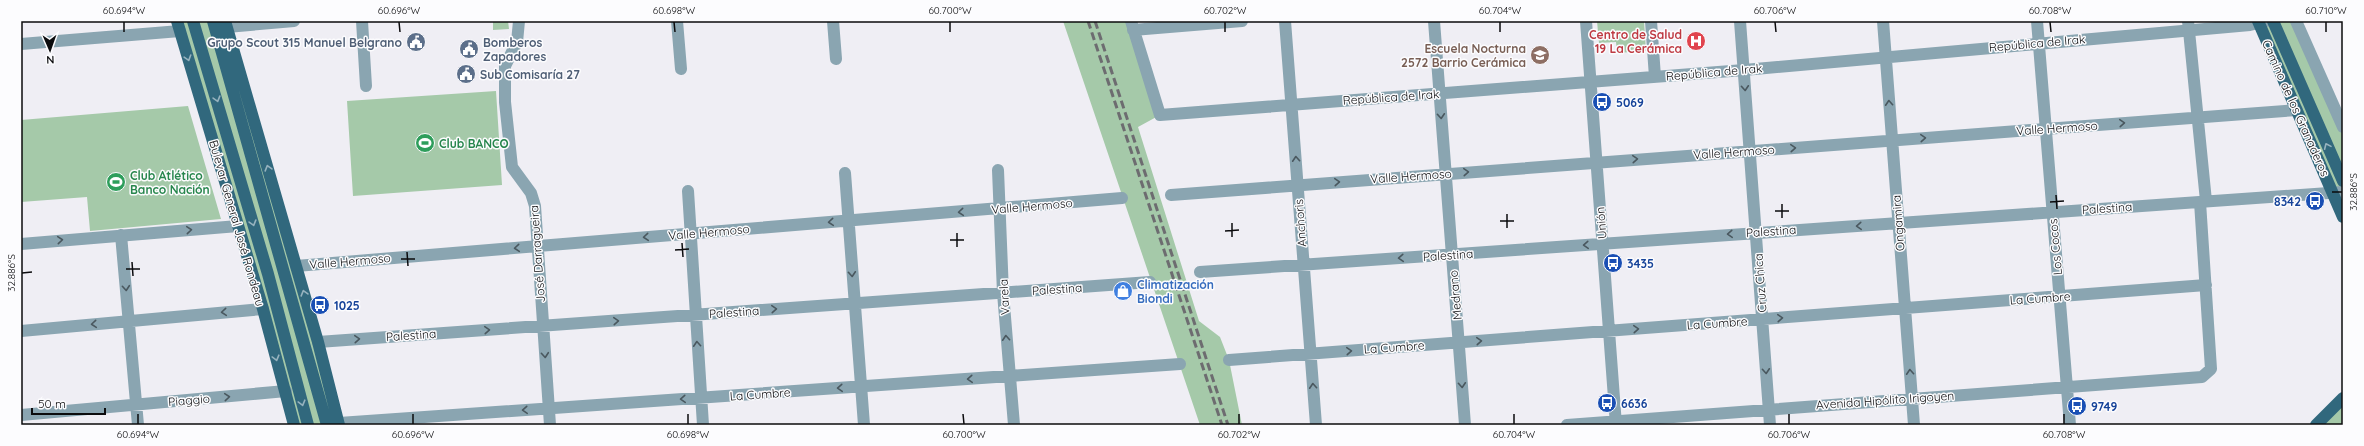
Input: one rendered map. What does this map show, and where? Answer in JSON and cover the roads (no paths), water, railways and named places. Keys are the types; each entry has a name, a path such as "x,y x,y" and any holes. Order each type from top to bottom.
{"main road":[{"name":"Bulevar General José Rondeau","path":"194,21 268,274 308,425"},
{"path":"213,21 335,424"},
{"name":"Camino de los Granaderos","path":"2273,21 2343,181"},
{"name":"Camino de los Granaderos","path":"2261,22 2297,110 2338,192 2343,217"},
{"path":"218,37 223,23"},
{"path":"223,23 318,342 335,424"},
{"name":"Bulevar General José Rondeau","path":"179,26 263,309 294,425"},
{"path":"268,274 271,338"},
{"path":"2316,425 2343,398"}],"street":[{"path":"223,23 294,21"},
{"path":"362,21 366,86"},
{"name":"José Darragueira","path":"519,21 517,42 505,66 505,102 512,168 531,193 535,206 539,246 542,326 550,425"},
{"path":"677,21 681,69"},
{"path":"833,21 836,59"},
{"path":"1132,26 1242,21"},
{"name":"Anchoris","path":"1285,21 1316,425"},
{"name":"Medrano","path":"1434,21 1465,425"},
{"name":"Unión","path":"1586,21 1616,423"},
{"path":"1651,21 1655,77"},
{"name":"Cruz Chica","path":"1740,21 1770,425"},
{"name":"Ongamira","path":"1883,21 1914,425"},
{"name":"Los Cocos","path":"2037,21 2070,425"},
{"path":"2296,21 2343,127"},
{"name":"República de Irak","path":"1132,26 1160,115 1744,70 2039,43 2188,26 2261,22"},
{"path":"21,44 179,26"},
{"path":"2188,26 2199,117 2206,285"},
{"name":"Valle Hermoso","path":"1171,194 2297,110"},
{"name":"Varela","path":"998,170 1003,293 1014,425"},
{"path":"845,173 864,425"},
{"path":"688,191 689,234 703,425"},
{"name":"Palestina","path":"1200,272 2338,192"},
{"name":"Valle Hermoso","path":"296,266 1122,198"},
{"path":"21,244 238,226"},
{"path":"121,235 138,425"},
{"name":"Palestina","path":"318,342 1150,282"},
{"name":"La Cumbre","path":"1229,360 2206,285"},
{"name":"Avenida Hipólito Irigoyen","path":"1567,425 1616,423 1769,408 1912,399 2202,376 2211,369 2206,285"},
{"path":"21,331 263,309"},
{"name":"La Cumbre","path":"335,424 1180,364"},
{"name":"Piaggio","path":"21,415 286,392"}],"railway":[{"path":"1088,21 1222,425"},
{"path":"1095,21 1228,425"}],"place":[{"name":"Centro de Salud 19 La Cerámica","path":"1696,41"},
{"name":"Grupo Scout 315 Manuel Belgrano","path":"416,42"},
{"name":"Bomberos Zapadores","path":"469,49"},
{"name":"Escuela Nocturna 2572 Barrio Cerámica","path":"1540,55"},
{"name":"Sub Comisaría 27","path":"466,74"},
{"name":"5069","path":"1602,102"},
{"name":"Club BANCO","path":"425,143"},
{"name":"Club Atlético Banco Nación","path":"116,182"},
{"name":"8342","path":"2315,201"},
{"name":"3435","path":"1613,263"},
{"name":"Climatización Biondi","path":"1123,291"},
{"name":"1025","path":"320,305"},
{"name":"6636","path":"1607,403"},
{"name":"9749","path":"2077,406"}]}
